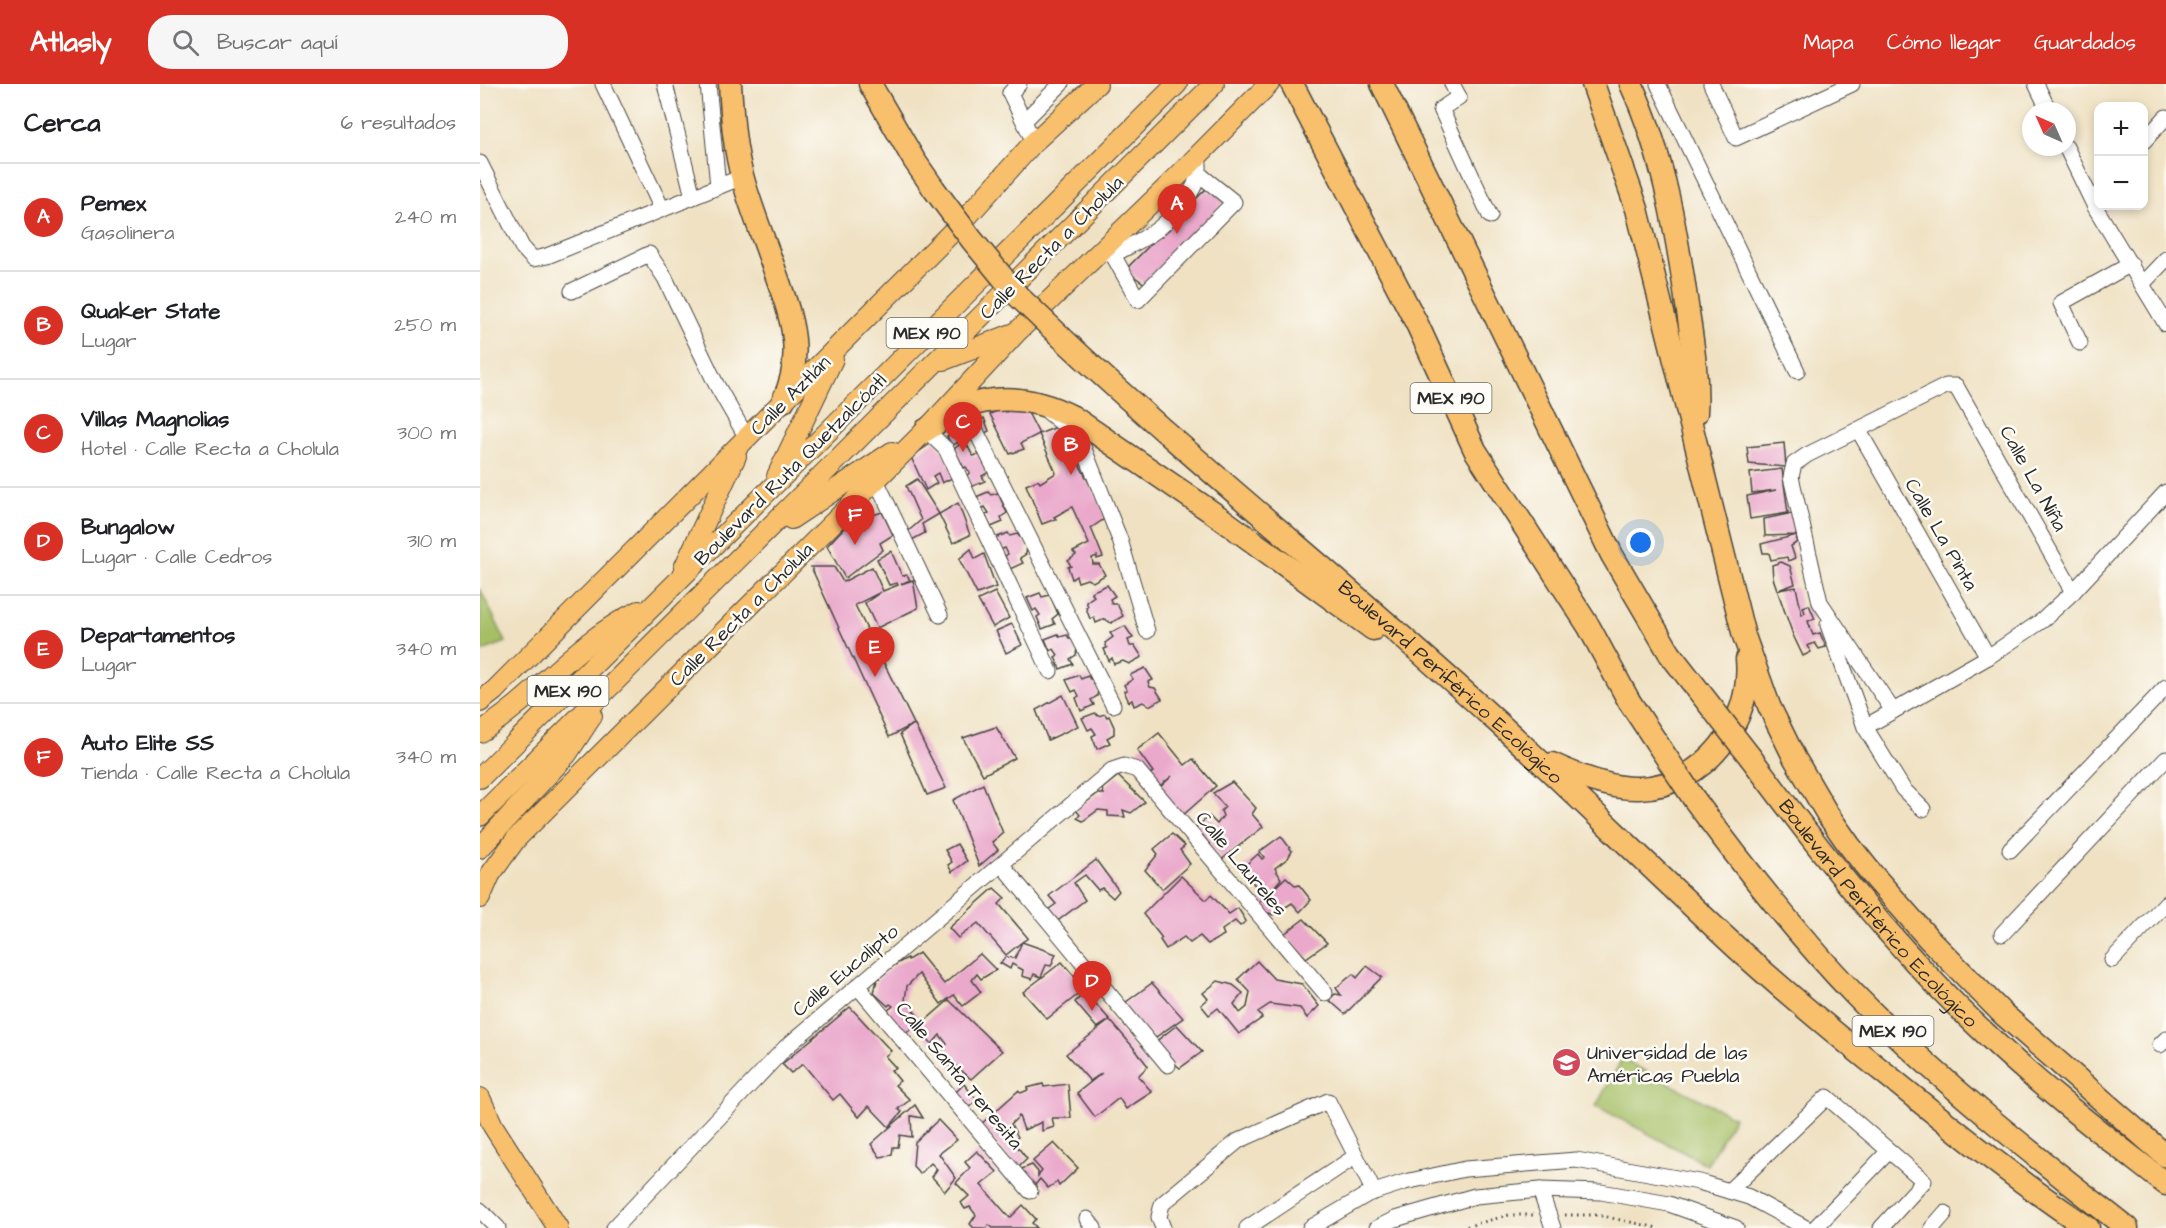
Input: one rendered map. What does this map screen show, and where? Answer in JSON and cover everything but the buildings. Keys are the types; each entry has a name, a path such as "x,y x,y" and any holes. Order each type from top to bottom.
{"highway":[{"path":"729,84 742,177 792,323 794,368 791,384 783,401"},
{"path":"732,114 737,84"},
{"name":"Boulevard Periférico Ecológico","path":"870,84 914,160 972,240 1018,296 1062,338 1125,397 1464,691 1793,999 1972,1144 2088,1228"},
{"name":"MEX 190","path":"1292,84 1418,326 1475,450 1589,627 1629,701 1694,799 1753,878 1856,996 1922,1059 2127,1228"},
{"name":"Boulevard Periférico Ecológico","path":"1382,84 1612,555 1670,654 1815,844 1940,988 1986,1035 2054,1096 2166,1184"},
{"name":"Boulevard Periférico Ecológico","path":"1593,84 1637,209 1744,636 1769,706 1795,759 1828,815 1872,874 1929,939 2003,1014 2166,1156"},
{"path":"1631,84 1655,147 1670,206 1685,291 1698,391 1695,441"},
{"path":"926,430 964,407 996,399 1044,404 1073,417 1219,517 1403,651 1464,691"},
{"path":"1534,755 1571,773 1622,786 1638,788 1654,786 1685,776 1710,758 1729,735 1736,722 1747,680 1748,665 1744,636"}],"main road":[{"name":"Calle Aztlán","path":"480,702 494,691 965,219 1034,142 1097,84"},
{"name":"Boulevard Ruta Quetzalcóatl","path":"480,778 1177,84"},
{"name":"Calle Recta a Cholula","path":"480,816 1214,84"},
{"name":"Calle Recta a Cholula","path":"480,898 490,875 516,839 926,430 1018,331 1107,254 1163,191 1199,165 1269,84"},
{"path":"936,363 1018,331"},
{"path":"772,488 839,345"},
{"path":"756,542 926,430"},
{"path":"677,582 744,441"},
{"path":"480,732 496,722 598,635 656,604"},
{"path":"480,848 567,754 615,681"},
{"path":"480,1098 494,1126 558,1228"}],"street":[{"path":"603,84 662,209"},
{"path":"665,84 693,197"},
{"path":"708,84 718,186"},
{"path":"1019,84 1010,93 1034,142"},
{"path":"1024,121 1061,84"},
{"path":"1452,84 1459,97 1441,109 1490,216"},
{"path":"1658,84 1797,371"},
{"path":"1711,84 1736,138 1852,84"},
{"path":"2036,84 2045,102"},
{"path":"2148,137 2166,117"},
{"path":"2071,156 2094,199"},
{"path":"480,163 522,247 533,258 548,256 742,177"},
{"path":"1199,165 1234,202 1138,300 1107,254 1157,229 1175,211 1189,196 1199,165"},
{"path":"1163,191 1175,211"},
{"path":"2100,210 2166,324"},
{"path":"572,291 649,254 665,278 744,441"},
{"path":"2143,283 2166,259"},
{"path":"2080,343 2061,303 2131,264"},
{"name":"Calle La Niña","path":"1859,431 1946,387 1956,386 2073,592"},
{"path":"1044,404 1046,410 1071,431 1084,449 1120,540 1147,631"},
{"path":"964,407 1113,705"},
{"path":"926,430 946,449 1050,671"},
{"path":"1859,431 1794,464 1791,477 1820,602 1865,727 1903,789 1923,809"},
{"name":"Calle La Pinta","path":"1859,431 1988,657"},
{"path":"876,480 940,615"},
{"path":"1865,727 1988,657 2043,620 2073,592 2166,492"},
{"path":"1820,602 1893,711"},
{"path":"2010,850 2166,687"},
{"path":"2002,934 2166,759"},
{"name":"Calle Eucalipto","path":"614,1228 785,1048 1112,770 1124,766"},
{"name":"Calle Laureles","path":"1124,766 1137,770 1324,993"},
{"path":"1002,865 1168,1065"},
{"path":"2112,960 2166,903"},
{"name":"Calle Santa Teresita","path":"858,987 1030,1191"},
{"path":"1729,1191 1827,1097 1924,1181 1881,1228"},
{"path":"1163,1228 1159,1216 1162,1203 1238,1141 1328,1101 1374,1192"},
{"path":"1815,1228 1889,1151"},
{"path":"1246,1228 1356,1156"},
{"path":"1318,1226 1374,1192 1405,1182 1465,1169 1576,1160 1699,1182 1749,1197 1806,1228"},
{"path":"1601,1192 1613,1166"},
{"path":"1540,1190 1553,1228"},
{"path":"1377,1228 1395,1219 1474,1196 1540,1190 1601,1192 1669,1204 1736,1228"},
{"path":"480,1210 498,1228"},
{"path":"1932,1228 1945,1213"}],"green space":[{"path":"480,589 506,642 480,652"},
{"path":"1622,1059 1734,1117 1707,1165 1596,1106"}],"place":[{"name":"Pemex","path":"1177,234"},
{"name":"Villas Magnolias","path":"963,452"},
{"name":"Quaker State","path":"1071,475"},
{"name":"Auto Elite SS","path":"855,545"},
{"name":"Departamentos","path":"875,677"},
{"name":"Bungalow","path":"1092,1011"},
{"name":"Universidad de las Américas Puebla","path":"1566,1063"}]}
